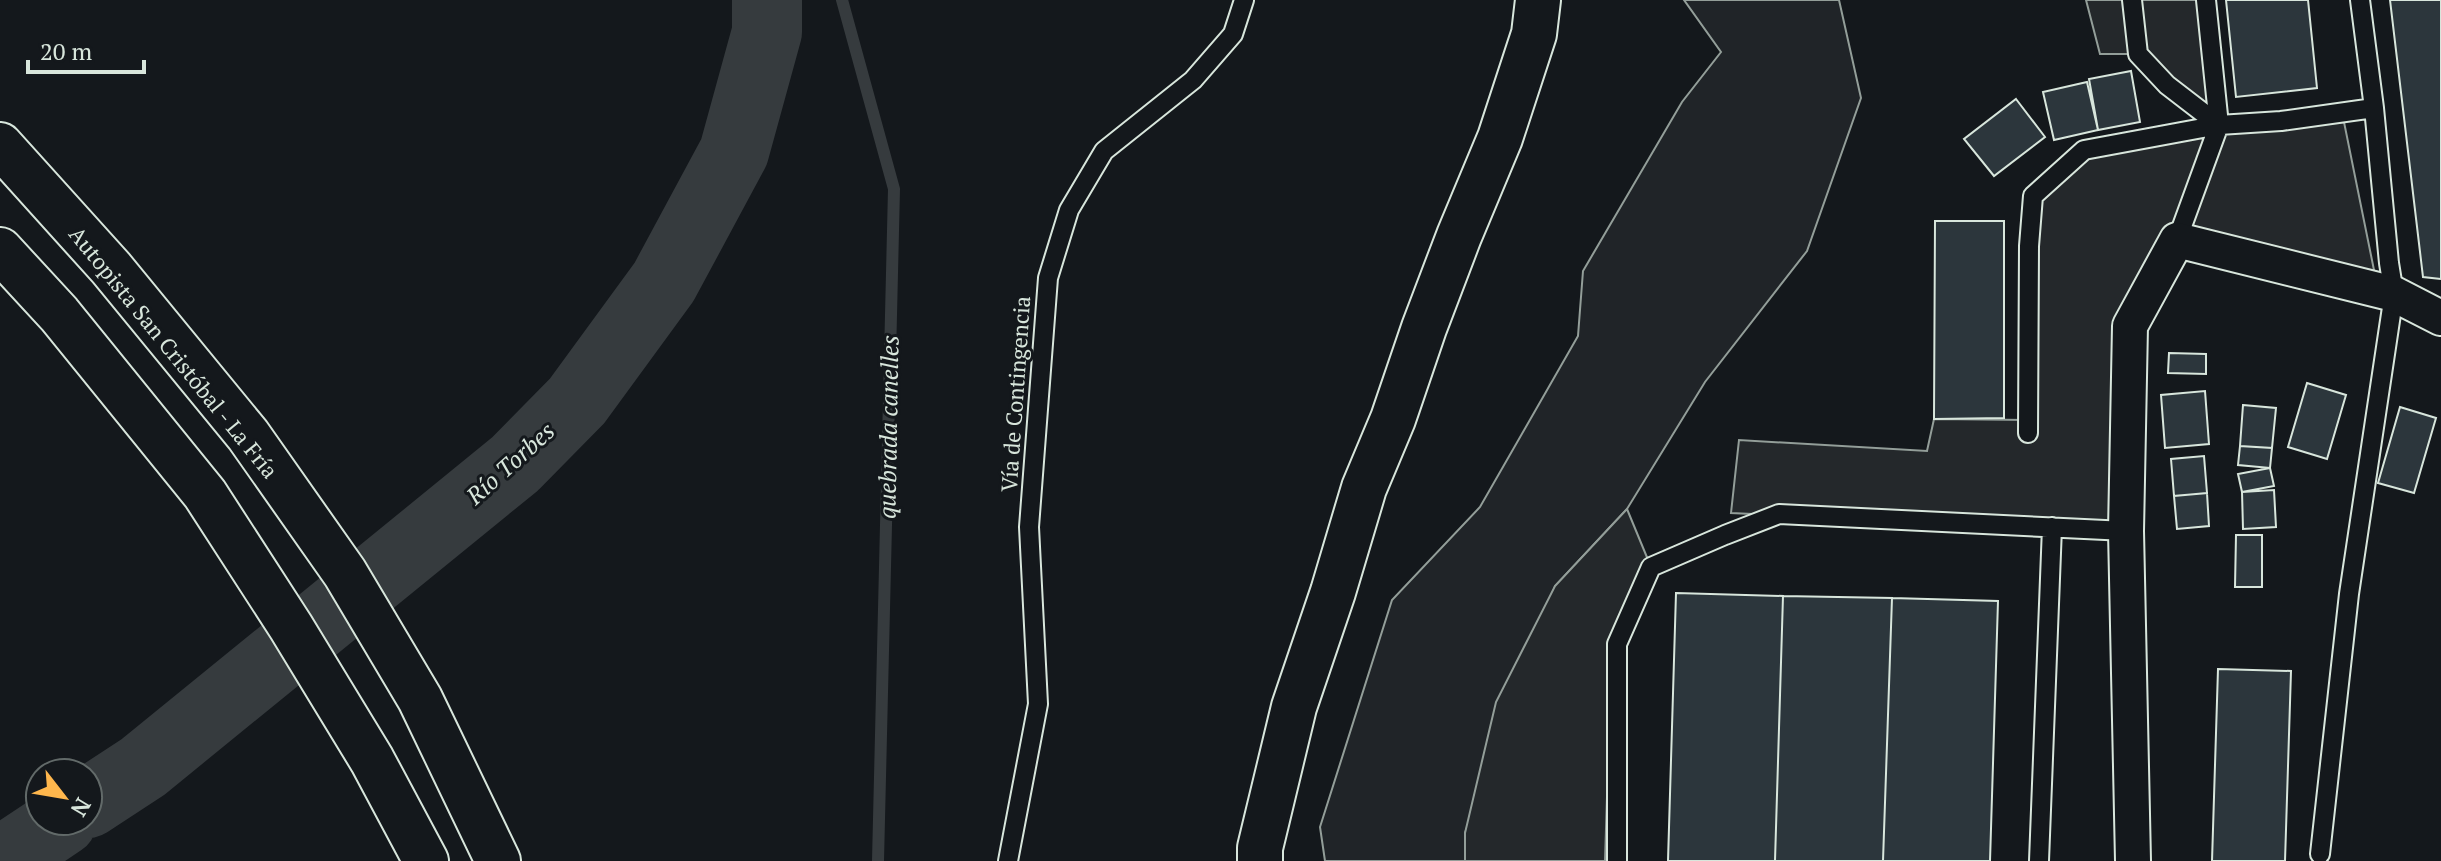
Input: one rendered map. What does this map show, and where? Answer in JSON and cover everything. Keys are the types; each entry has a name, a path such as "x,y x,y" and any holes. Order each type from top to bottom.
{"main road":[{"path":"1260,861 1260,848 1294,707 1364,488 1393,419 1459,236 1500,138 1534,34 1538,0"},
{"name":"Autopista San Cristóbal - La Fría","path":"0,145 111,268 248,435 345,573 420,699 498,861"},
{"path":"0,250 59,314 205,494 364,747 426,861"}],"street":[{"path":"2133,861 2126,531 2130,326 2177,240 2394,294 2441,318"}],"lane":[{"name":"Vía de Contingencia","path":"1008,861 1038,704 1029,527 1048,278 1069,210 1104,151 1193,80 1233,34 1244,0"},
{"path":"2132,0 2138,54 2167,85 2219,125"},
{"path":"2177,240 2219,125 2206,0"},
{"path":"2320,854 2349,594 2394,294 2360,0"},
{"path":"2028,433 2029,246 2033,196 2084,150 2219,125 2281,121 2374,108"},
{"path":"1617,861 1617,644 1651,567 1779,514 2126,531"},
{"path":"2039,861 2052,527"}],"shaded area":[{"path":"1684,0 1839,0 1861,98 1807,251 1705,382 1627,509 1555,586 1465,833 1465,861 1325,861 1320,827 1392,600 1480,507 1578,336 1583,271 1682,102 1721,52"},
{"path":"2086,0 2206,0 2219,125 2286,127 2344,122 2375,275 2177,240 2130,326 2126,531 1731,513 1739,440 1927,451 1934,419 2028,420 2033,196 2084,150 2217,126 2138,54 2100,54"},
{"path":"1627,509 1651,567 1612,636 1605,861 1465,861 1465,833 1496,702 1555,586"}],"building":[{"path":"2226,0 2308,0 2317,88 2236,97"},
{"path":"2390,0 2441,0 2441,279 2423,277"},
{"path":"2131,71 2140,122 2098,130 2089,79"},
{"path":"2087,82 2098,130 2054,140 2043,92"},
{"path":"2016,99 2045,137 1994,176 1964,139"},
{"path":"1935,221 2004,221 2004,418 1934,419"},
{"path":"2169,353 2206,354 2206,374 2168,373"},
{"path":"2307,383 2346,395 2327,459 2288,447"},
{"path":"2205,391 2209,444 2165,448 2161,395"},
{"path":"2243,405 2276,408 2272,448 2240,446"},
{"path":"2400,407 2436,418 2414,493 2378,483"},
{"path":"2240,446 2272,448 2270,468 2238,465"},
{"path":"2204,456 2207,493 2174,496 2171,459"},
{"path":"2270,468 2274,486 2242,492 2238,474"},
{"path":"2274,490 2276,527 2243,529 2242,492"},
{"path":"2207,493 2209,526 2177,529 2174,496"},
{"path":"2236,535 2262,535 2262,587 2235,587"},
{"path":"1676,593 1783,596 1775,861 1668,861"},
{"path":"1783,596 1892,598 1883,861 1775,861"},
{"path":"1892,598 1998,601 1990,861 1883,861"},
{"path":"2218,669 2291,671 2285,861 2212,861"}],"waterway":[{"name":"Río Torbes","path":"104,793 143,767 515,464 577,401 664,282 734,152 767,32 767,0"},
{"name":"quebrada canelles","path":"842,0 894,189 878,861"},
{"name":"Río Torbes","path":"2,861 38,837"}]}
